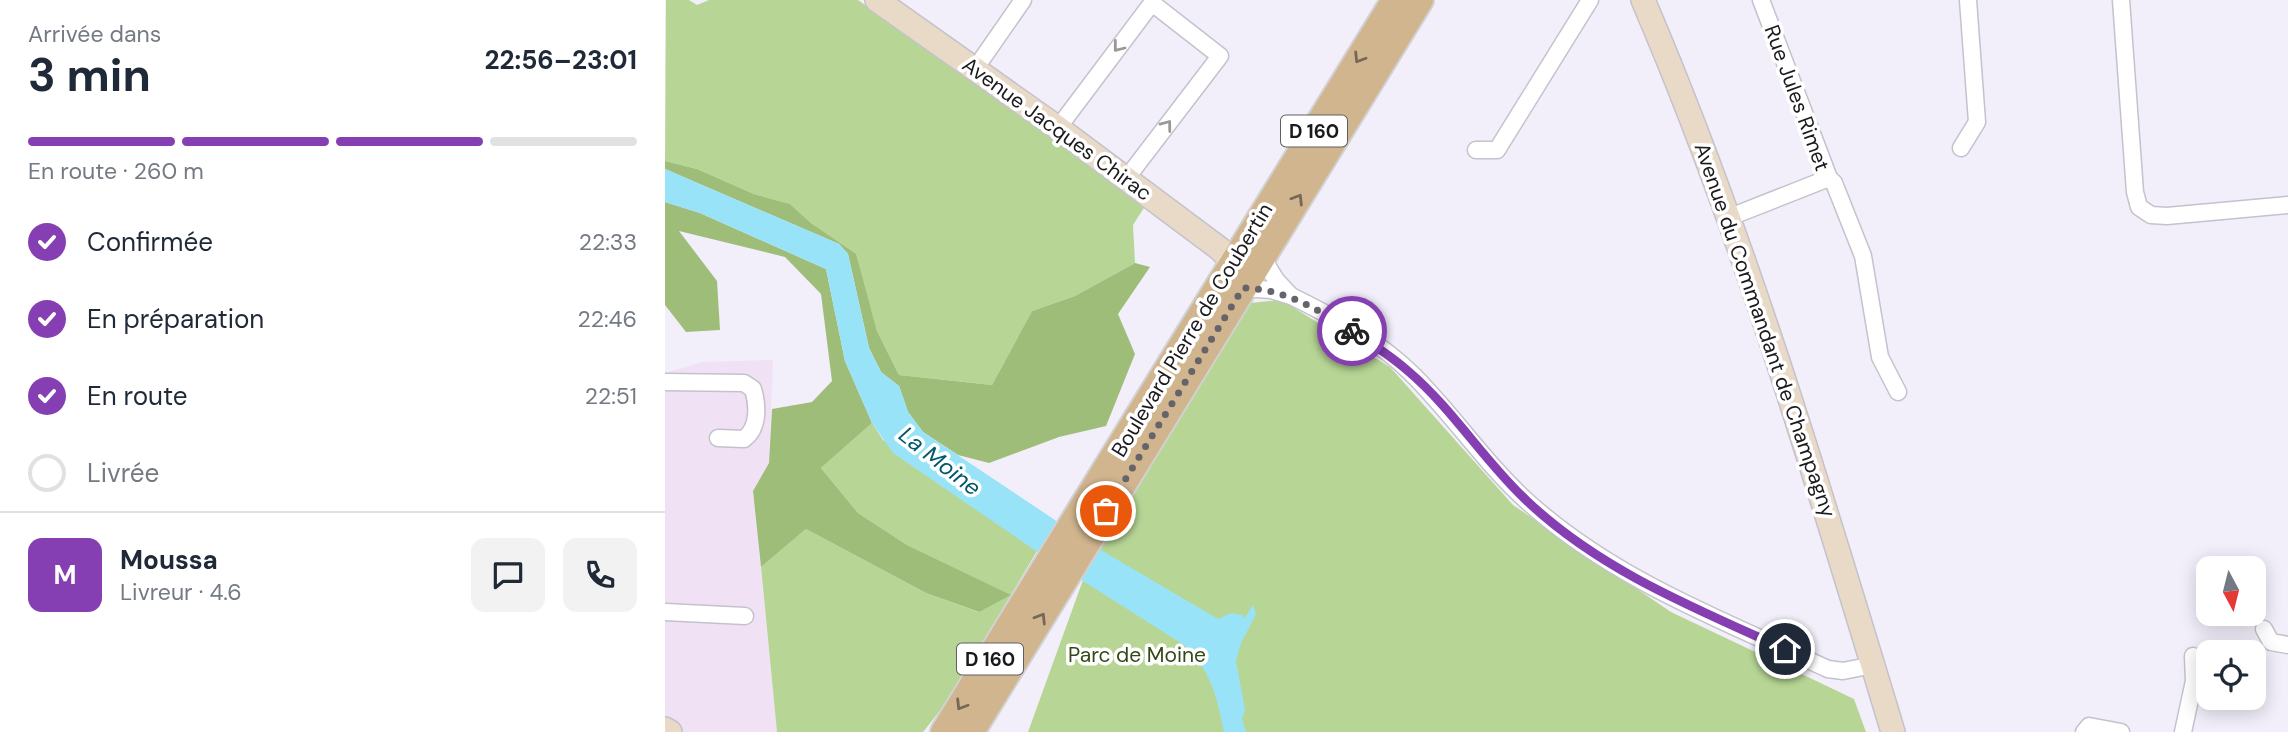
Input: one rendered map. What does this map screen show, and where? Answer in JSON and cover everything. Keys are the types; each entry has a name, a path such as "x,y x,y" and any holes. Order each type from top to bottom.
{"main road":[{"name":"Avenue Jacques Chirac","path":"877,0 1058,128 1233,263"},
{"name":"Boulevard Pierre de Coubertin","path":"971,732 1048,587 1098,505 1233,263 1395,0"},
{"name":"Boulevard Pierre de Coubertin","path":"1098,505 1243,288 1420,0"},
{"name":"Avenue du Commandant de Champagny","path":"1643,0 1730,217 1819,483 1893,732"},
{"name":"Boulevard Pierre de Coubertin","path":"944,732 1048,587"},
{"path":"665,729 670,732"}],"street":[{"path":"975,69 1023,0"},
{"path":"1476,149 1497,150 1590,0"},
{"name":"Rue Jules Rimet","path":"1730,217 1829,178 1761,0"},
{"path":"1961,148 1977,122 1968,0"},
{"path":"2121,0 2135,192 2139,207 2151,215 2167,216 2288,205"},
{"path":"1058,128 1150,2 1220,56 1126,179"},
{"path":"1829,178 1834,183 1863,256 1880,357 1898,392"},
{"path":"1262,257 1276,281 1291,296"},
{"path":"1243,288 1271,290 1291,296 1349,330 1409,371 1490,464 1528,502 1576,542 1630,576 1828,669 1843,671 1873,665"},
{"path":"665,382 744,383 753,389 755,411 752,433 744,439 718,438"},
{"path":"665,612 745,616"},
{"path":"2264,629 2271,642 2288,645"},
{"path":"2183,732 2194,681 2193,656"},
{"path":"2084,732 2089,726 2121,732"}],"shaded area":[{"path":"773,360 769,463 753,491 777,732 665,732 665,373 702,362"}],"green space":[{"path":"666,0 689,0 697,5 709,0 858,0 1147,203 1133,225 1135,263 1075,296 1032,311 992,385 899,375 877,331 855,254 811,223 790,204 754,194 697,169 665,161"},
{"path":"665,161 697,169 754,194 790,204 811,223 856,254 877,331 899,375 992,385 1032,311 1075,296 1135,263 1150,267 1118,314 1135,354 1106,426 1059,437 989,463 958,455 923,432 908,412 899,386 881,372 869,348 848,254 839,244 665,169"},
{"path":"665,202 700,213 826,269 845,361 872,423 821,468 858,513 907,545 1011,595 979,612 926,593 806,529 761,567 753,491 769,463 772,409 812,402 832,381 821,294 785,257 679,231 717,281 720,330 686,332 665,305"},
{"name":"Parc de Moine","path":"1281,300 1390,367 1513,505 1671,612 1854,699 1866,732 1028,732 1096,544 1250,303"},
{"path":"872,423 883,440 1037,551 947,702 923,732 777,732 761,567 806,529 926,593 978,612 1010,595 907,545 858,513 821,468"}],"water":[{"name":"La Moine","path":"665,169 839,244 848,254 869,348 881,372 899,386 908,412 923,432 1094,546 1218,619 1231,613 1243,615 1244,619 1253,605 1256,614 1241,643 1236,661 1245,710 1242,719 1246,732 1224,732 1219,707 1207,674 1184,645 1042,555 893,453 872,423 845,361 826,269 700,213 665,202"}],"way so far":[{"path":"1106,511 1243,288 1271,290 1291,296 1352,331"}],"route":[{"path":"1352,331 1409,371 1490,464 1528,502 1576,542 1630,576 1785,649"}]}
